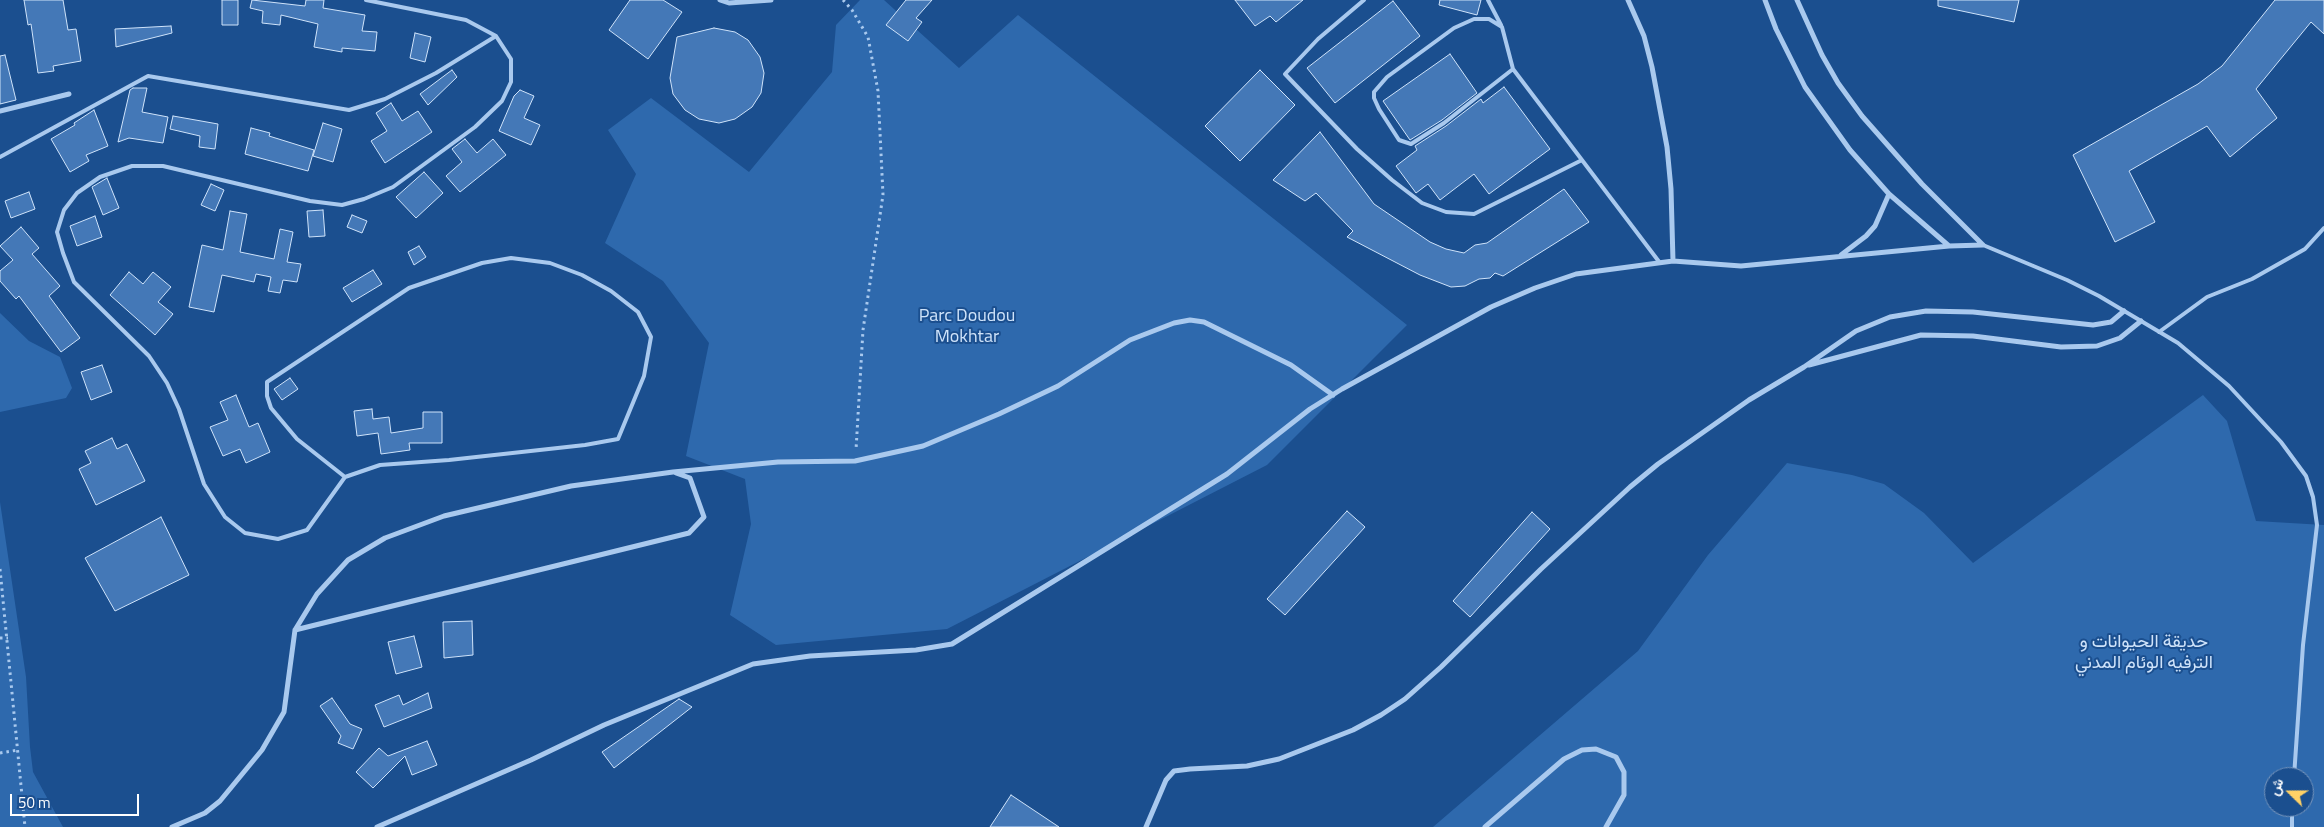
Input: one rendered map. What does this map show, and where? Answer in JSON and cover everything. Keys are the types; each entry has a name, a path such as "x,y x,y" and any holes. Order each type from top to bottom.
{"street":[{"path":"720,0 729,3 771,0"},
{"path":"1628,0 1644,36 1652,67 1667,147 1671,189 1673,262"},
{"path":"1765,0 1804,87 1850,150 1889,194 1949,246"},
{"path":"1797,0 1822,55 1838,83 1862,116 1922,184 1983,245"},
{"path":"0,111 69,94"},
{"path":"1840,256 1866,236 1875,226 1889,194"},
{"path":"377,827 531,760 604,725 753,664 810,656 916,650 952,644 1227,474 1310,409 1333,394 1491,308 1535,288 1576,274 1660,263 1741,266 1949,246 1983,245"},
{"path":"1146,827 1166,780 1174,771 1247,766 1279,759 1353,730 1381,715 1404,699 1441,667 1630,487 1658,464 1749,400 1804,367 1856,331 1882,320 1911,312 1950,310 2093,325 2111,322 2124,311"},
{"path":"172,827 205,813 220,801 262,750 284,712 295,630 317,594 348,560 386,538 444,516 571,486 673,472 778,462 855,461 923,446 1058,386 1130,340 1174,323 1190,320 1204,322 1291,365 1333,394"},
{"path":"1804,367 1921,335 1973,336 2061,347 2097,346 2120,338 2141,321"},
{"path":"295,630 689,533 704,517 690,478 673,472"},
{"path":"1485,827 1564,758 1582,750 1596,749 1616,757 1624,772 1624,794 1606,827"}],"lane":[{"path":"345,477 298,439 271,408 267,396 267,382 409,288 482,263 511,258 550,263 582,275 610,291 638,312 651,337 644,376 618,439 468,458 380,465 345,477 307,530 278,539 245,533 225,517 204,484 179,409 167,383 149,356 74,282 62,252 57,232 64,210 77,193 100,177 132,166 164,166 310,201 342,205 364,199 393,187 475,127 502,101 511,82 511,59 496,36 466,20 366,0"},
{"path":"1364,0 1318,40 1285,74 1357,149 1422,203 1446,212 1474,214 1582,160"},
{"path":"1488,0 1502,28 1513,69 1660,263"},
{"path":"1502,28 1489,18 1481,17 1454,28 1387,77 1377,87 1374,92 1374,98 1378,109 1399,140 1412,144 1444,123 1513,69"},
{"path":"0,157 148,76 350,110 385,99 436,73 496,36"},
{"path":"2160,332 2207,298 2252,279 2305,249 2324,228"},
{"path":"1983,245 2043,269 2124,311 2178,343 2230,386 2290,453 2306,476 2312,497 2317,533 2303,645 2295,767"}],"path":[{"path":"843,0 852,10 868,37 878,91 882,194 863,330 855,461"},
{"path":"0,569 25,827"},
{"path":"0,638 8,638"},
{"path":"0,753 18,750"}],"green space":[{"name":"Parc Doudou Mokhtar","path":"860,0 884,0 959,68 1018,15 1407,325 1267,465 947,629 776,645 730,615 751,524 745,479 686,456 709,343 663,281 605,243 636,174 608,130 651,98 749,172 832,72 836,25"},
{"path":"0,313 29,341 60,357 72,388 66,398 0,412"},
{"name":"حديقة الحيوانات و الترفيه الوئام المدني","path":"2203,395 2227,421 2256,521 2324,525 2324,827 1433,827 1638,651 1708,555 1787,463 1852,475 1884,484 1924,513 1973,563"},
{"path":"0,502 26,677 33,772 63,827 0,827"}],"building":[{"path":"24,0 63,0 68,30 76,29 81,61 53,66 54,71 38,73 31,24 28,25"},
{"path":"222,0 238,0 238,25 222,25"},
{"path":"252,0 305,6 306,0 324,0 323,8 365,15 362,31 377,32 375,51 342,48 342,52 314,47 318,24 281,15 280,25 262,23 263,11 250,8"},
{"path":"630,0 663,0 682,12 648,59 609,30"},
{"path":"906,0 932,0 916,18 922,22 908,41 886,25"},
{"path":"1235,0 1303,0 1276,22 1270,16 1255,26"},
{"path":"1440,0 1481,0 1477,15 1439,5"},
{"path":"1938,0 2019,0 2014,22 1938,6"},
{"path":"2275,0 2324,0 2324,34 2311,22 2256,89 2277,118 2230,157 2207,126 2129,171 2155,222 2115,242 2073,155 2198,84 2222,66"},
{"path":"1393,1 1420,36 1335,103 1307,68"},
{"path":"171,26 172,33 116,47 115,29"},
{"path":"714,28 735,32 748,40 760,57 764,73 761,93 752,107 735,119 719,123 699,119 685,110 673,94 670,78 677,37"},
{"path":"415,33 431,37 425,62 410,58"},
{"path":"1450,54 1477,93 1442,120 1410,140 1383,101"},
{"path":"5,55 16,100 0,104 0,56"},
{"path":"452,70 457,77 428,105 420,94"},
{"path":"1260,70 1295,105 1240,161 1205,126"},
{"path":"1504,87 1550,149 1489,194 1474,174 1440,200 1428,184 1416,193 1396,166 1417,150 1415,146 1446,126 1481,99 1483,103"},
{"path":"133,88 147,88 142,112 168,117 163,143 129,138 118,142 130,90"},
{"path":"520,90 534,96 524,118 540,125 531,145 499,131 514,96"},
{"path":"391,103 402,121 418,111 432,132 385,163 371,141 387,131 376,113"},
{"path":"94,110 108,146 86,155 89,161 70,172 51,139 75,125 74,123"},
{"path":"173,116 218,124 215,149 199,147 200,136 170,129"},
{"path":"323,123 342,129 333,162 313,156"},
{"path":"251,128 270,133 269,136 314,150 308,171 245,154"},
{"path":"1320,132 1374,204 1430,242 1446,249 1464,253 1475,245 1487,243 1564,189 1589,222 1503,276 1495,273 1490,278 1479,279 1465,286 1451,287 1420,275 1347,237 1353,231 1316,193 1305,201 1273,180"},
{"path":"465,139 477,153 493,139 506,155 460,192 446,176 462,162 452,149"},
{"path":"424,172 443,193 416,218 396,197"},
{"path":"107,178 119,208 103,215 92,187"},
{"path":"211,184 224,190 215,211 201,205"},
{"path":"29,192 35,209 11,218 5,201"},
{"path":"323,210 325,236 309,237 307,211"},
{"path":"230,211 247,214 240,252 274,259 280,229 293,232 287,262 301,264 297,282 283,280 280,293 268,291 271,277 256,274 254,282 222,275 214,312 189,307 202,245 223,250"},
{"path":"352,215 367,221 362,233 347,227"},
{"path":"95,216 102,237 77,246 70,226"},
{"path":"21,227 39,248 32,254 60,286 49,296 80,338 61,352 19,296 16,299 0,281 0,271 13,260 0,246"},
{"path":"419,246 426,257 414,265 408,252"},
{"path":"373,270 382,284 352,302 343,288"},
{"path":"129,272 143,284 153,272 171,287 158,302 173,314 155,335 110,295"},
{"path":"102,365 112,392 91,400 81,372"},
{"path":"290,378 298,389 282,400 274,389"},
{"path":"236,395 249,427 258,423 270,452 246,463 240,449 223,456 210,427 228,420 220,402"},
{"path":"372,409 373,419 389,417 391,433 423,428 423,412 442,412 442,443 409,443 410,450 381,454 378,433 357,436 354,411"},
{"path":"112,438 117,449 127,444 145,481 96,505 79,469 91,463 85,451"},
{"path":"1347,511 1365,527 1285,615 1267,599"},
{"path":"1532,512 1550,529 1470,617 1453,601"},
{"path":"161,517 189,575 115,611 85,558"},
{"path":"472,621 473,655 444,658 443,622"},
{"path":"414,636 422,667 396,674 388,642"},
{"path":"428,693 432,708 384,727 375,705 399,695 403,705"},
{"path":"332,698 350,724 362,729 353,749 338,743 341,736 320,706"},
{"path":"679,699 692,707 614,768 602,752"},
{"path":"427,741 437,765 412,775 405,756 373,788 356,772 379,748 388,756"},
{"path":"1011,795 1059,827 990,827"}]}
